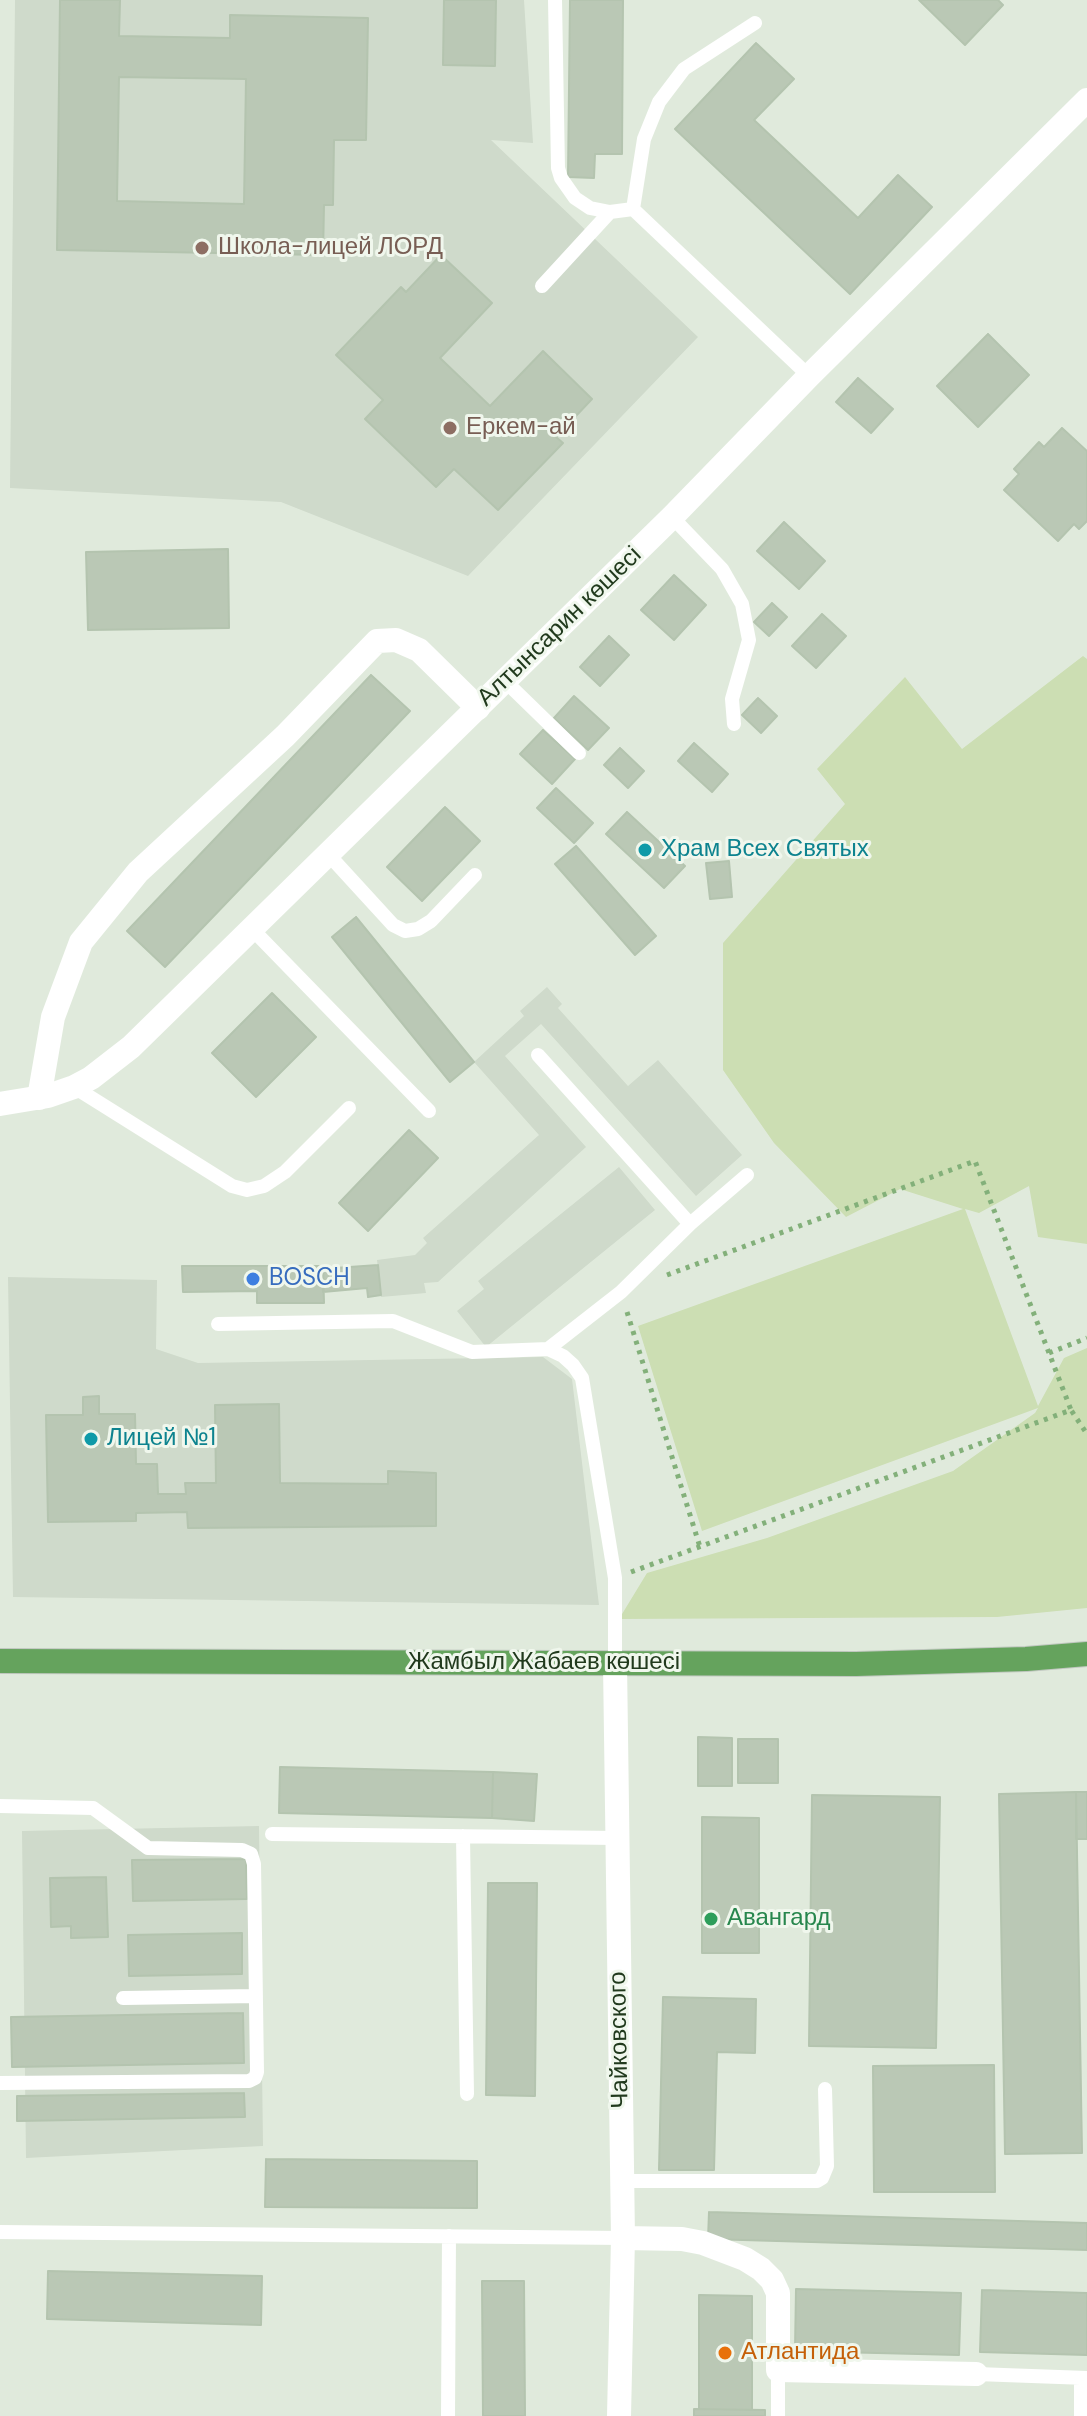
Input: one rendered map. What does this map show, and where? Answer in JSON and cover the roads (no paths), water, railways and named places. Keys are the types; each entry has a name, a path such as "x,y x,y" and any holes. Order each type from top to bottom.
{"main road":[{"name":"Жамбыл Жабаев көшесі","path":"0,1661 856,1664 1087,1654"}],"street":[{"name":"Алтынсарин көшесі","path":"0,1104 39,1098 74,1087 131,1047 672,517 1087,100"},
{"path":"39,1098 53,1017 81,942 138,872 285,736 377,641 396,640 419,650 478,708"},
{"name":"Чайковского","path":"615,1663 623,2238 619,2416"},
{"path":"623,2238 682,2239 703,2243 745,2259 761,2269 772,2280 778,2293 778,2370 976,2374"}],"lane":[{"path":"555,0 558,168 564,185 575,198 590,208 610,212 633,209"},
{"path":"633,209 644,139 659,102 684,69 755,23"},
{"path":"633,209 809,376"},
{"path":"542,286 610,212"},
{"path":"672,517 722,569 742,604 749,640 732,699 734,724"},
{"path":"505,681 579,753"},
{"path":"328,854 393,925 405,931 426,924 475,875"},
{"path":"253,930 429,1111"},
{"path":"538,1055 690,1224"},
{"path":"74,1087 232,1186 247,1190 264,1186 285,1172 349,1108"},
{"path":"548,1349 621,1292 690,1224 747,1175"},
{"path":"218,1324 393,1321 472,1352 548,1349 563,1356 582,1378 615,1578 615,1663"},
{"path":"0,1806 93,1808 148,1848 242,1850 251,1854 254,1864 257,2072 252,2081 0,2083"},
{"path":"272,1834 617,1838"},
{"path":"463,1836 467,2094"},
{"path":"123,1998 256,1996"},
{"path":"622,2181 817,2181 822,2178 827,2166 825,2089"},
{"path":"0,2232 623,2238"},
{"path":"448,2416 449,2236"},
{"path":"778,2370 778,2416"},
{"path":"976,2374 1084,2378 1081,2416"}],"place":[{"name":"Школа-лицей ЛОРД","path":"202,248"},
{"name":"Еркем-ай","path":"450,428"},
{"name":"Храм Всех Святых","path":"645,850"},
{"name":"BOSCH","path":"253,1279"},
{"name":"Лицей №1","path":"91,1439"},
{"name":"Авангард","path":"711,1919"},
{"name":"Атлантида","path":"725,2353"}]}
